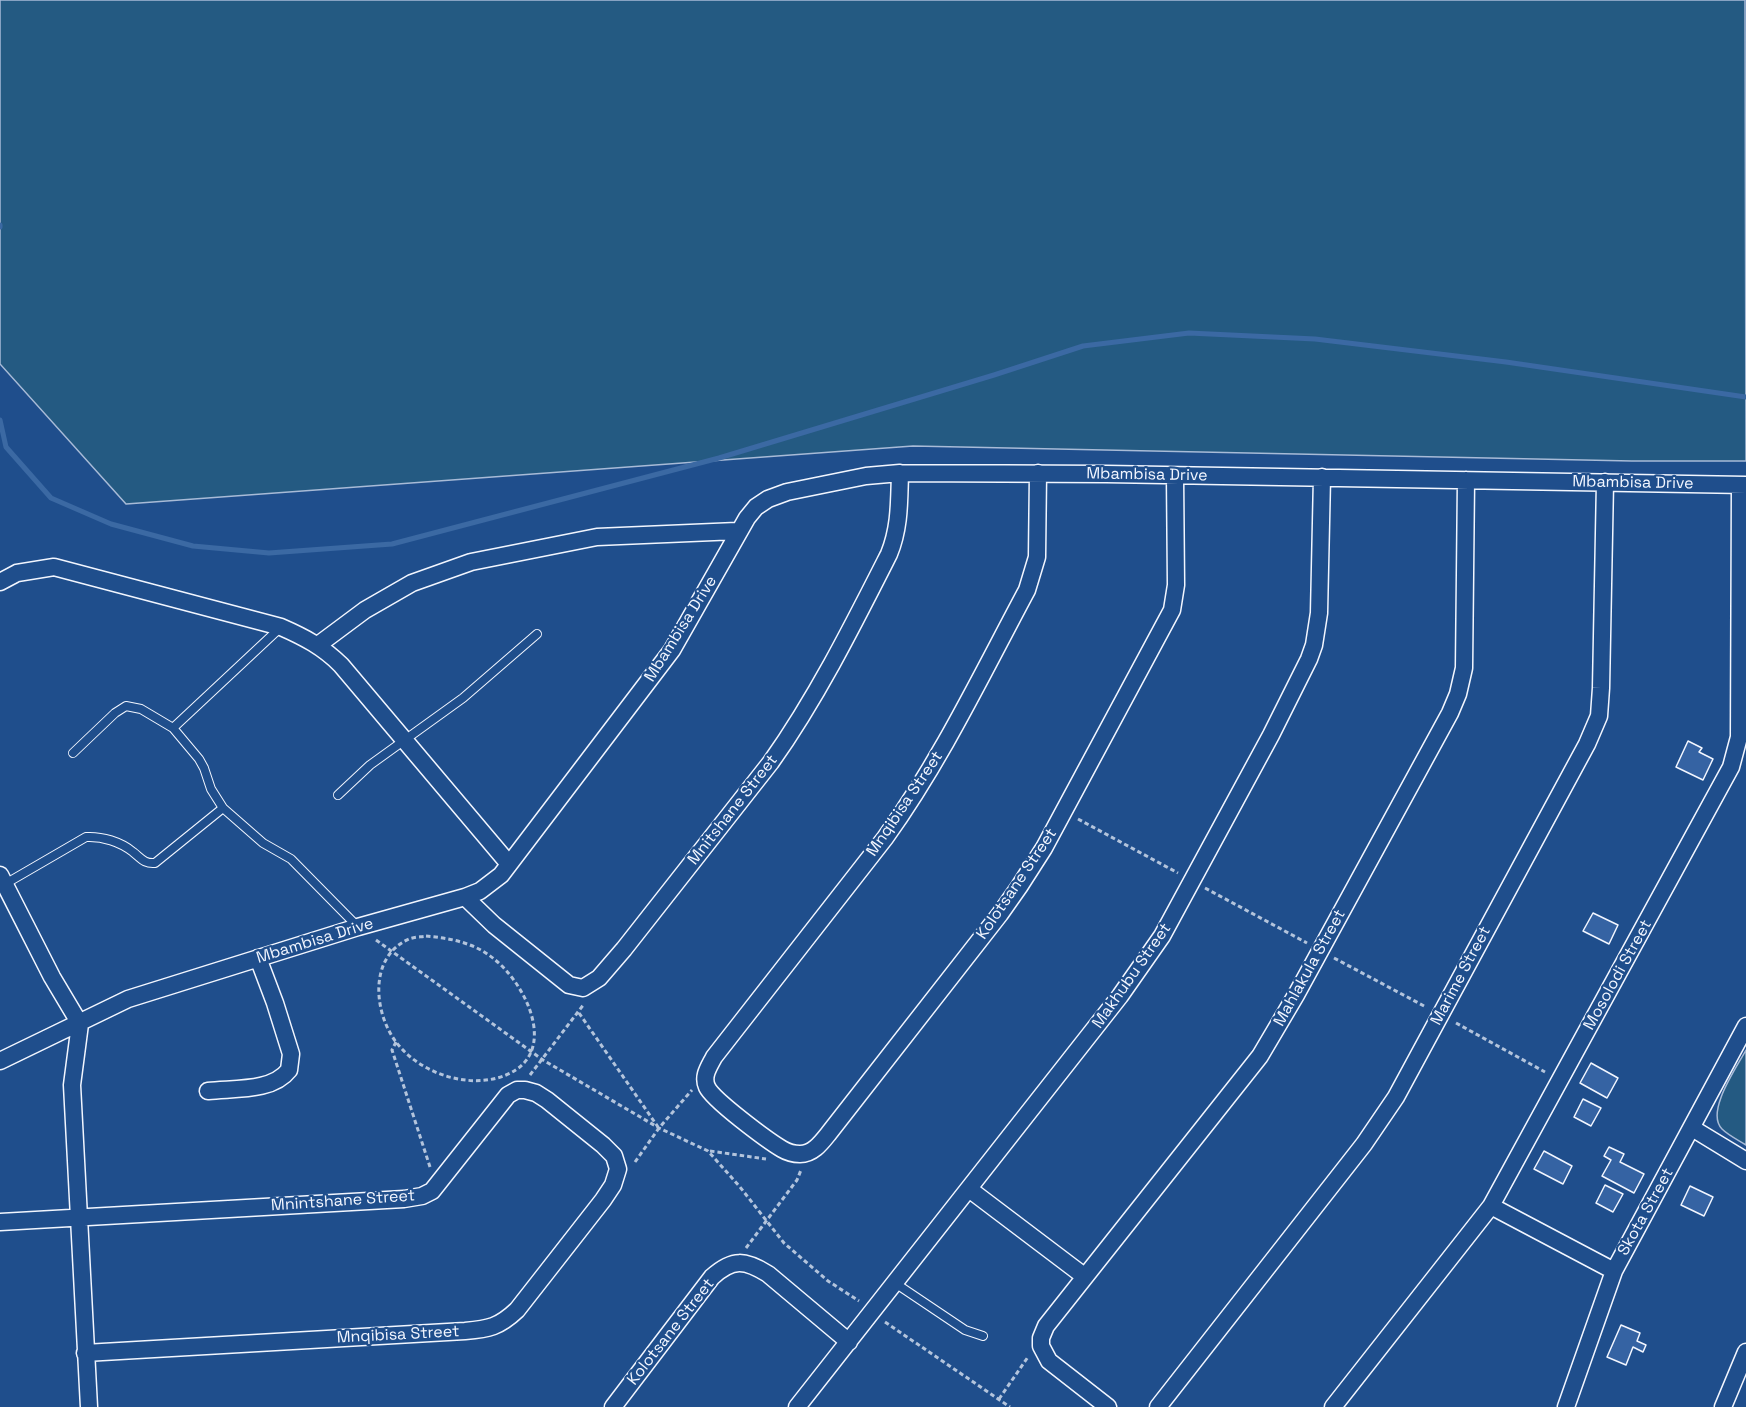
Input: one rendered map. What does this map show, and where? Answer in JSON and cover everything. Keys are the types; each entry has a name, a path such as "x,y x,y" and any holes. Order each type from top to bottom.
{"street":[{"name":"Mbambisa Drive","path":"0,1061 128,999 358,927 465,897 490,884 509,864 672,651 723,561 737,531 756,507 787,492 866,476 900,473 1322,477 1743,485"},
{"name":"Mnitshane Street","path":"589,986 624,949 792,733 835,660 889,554 900,519 900,473"},
{"name":"Mnqibisa Street","path":"705,1079 714,1057 885,838 940,753 1027,590 1034,571 1037,557 1038,473"},
{"name":"Kolotsane Street","path":"808,1153 815,1149 829,1133 993,923 1044,848 1172,610 1176,585 1175,476"},
{"name":"Makhubu Street","path":"797,1407 1114,1005 1152,952 1223,825 1298,682 1314,645 1319,613 1322,477"},
{"name":"Mahlakula Street","path":"1084,1276 1260,1056 1296,995 1450,713 1458,694 1464,668 1466,480"},
{"name":"Marime Street","path":"1158,1407 1364,1144 1396,1098 1587,744 1599,716 1601,688 1605,482"},
{"name":"Mosolodi Street","path":"1333,1407 1491,1206 1734,760 1738,737 1743,485"},
{"path":"318,645 365,610 412,583 471,562 597,537 737,531"},
{"path":"0,582 17,573 54,567 281,627 318,645 340,665 405,739 509,864"},
{"path":"2,879 51,977 80,1024 72,1085 88,1407"},
{"path":"465,897 494,925 569,985 583,988 589,986"},
{"path":"208,1091 267,1085 277,1082 289,1070 291,1054 276,1003 258,958"},
{"name":"Skota Street","path":"1566,1407 1614,1271 1746,1026"},
{"path":"705,1079 708,1089 717,1100 784,1150 799,1154 808,1153"},
{"path":"517,1090 536,1093 547,1100 603,1145 614,1156 618,1169 617,1177"},
{"name":"Mnintshane Street","path":"0,1222 422,1196 432,1191 508,1095 517,1090"},
{"path":"1692,1128 1746,1161"},
{"name":"Mnqibisa Street","path":"86,1353 465,1331 494,1327 517,1310 603,1200 617,1177"},
{"path":"969,1189 1084,1276 1046,1326 1041,1338 1044,1354 1049,1361 1108,1407"},
{"path":"1491,1206 1614,1271"},
{"path":"737,1262 756,1266 768,1274 849,1342"},
{"name":"Kolotsane Street","path":"613,1407 712,1277 722,1268 737,1262"},
{"path":"1723,1407 1746,1352"}],"lane":[{"path":"173,728 281,627"},
{"path":"338,795 370,765 463,698 537,634"},
{"path":"73,753 115,713 126,706 141,709 173,728 199,759 211,789 223,808 263,843 291,859 358,927"},
{"path":"2,879 86,837 95,836 132,850 145,862 155,863 223,808"},
{"path":"895,1283 965,1330 983,1336"}],"path":[{"path":"358,927 531,1052 659,1128 708,1151 768,1160"},
{"path":"426,936 450,938 493,957 509,972 523,991 534,1023 531,1052 520,1067 507,1075 483,1082 454,1079 430,1069 412,1058 396,1042 378,999 380,976 392,952 409,939 426,936"},
{"path":"517,1090 579,1013 586,1001 589,986"},
{"path":"579,1013 659,1128"},
{"path":"396,1042 392,1050 436,1186"},
{"path":"617,1177 633,1164 659,1128 687,1095 705,1079"},
{"path":"708,1151 784,1243 828,1281 862,1302 872,1312 1010,1407"},
{"path":"737,1262 797,1180 808,1153"},
{"path":"999,1399 1041,1338"}],"shaded area":[{"path":"0,0 1745,0 1746,461 1632,461 913,446 126,504 0,364"},
{"path":"1746,1050 1746,1145 1722,1129 1717,1112 1724,1090"}],"building":[{"path":"1688,741 1702,748 1699,752 1713,759 1703,780 1676,767"},
{"path":"1593,913 1618,925 1609,944 1583,931"},
{"path":"1591,1063 1618,1078 1607,1098 1580,1083"},
{"path":"1583,1099 1601,1108 1591,1126 1574,1117"},
{"path":"1609,1147 1624,1154 1620,1162 1644,1174 1634,1193 1602,1176 1611,1160 1604,1156"},
{"path":"1544,1151 1572,1166 1563,1184 1534,1169"},
{"path":"1605,1185 1623,1194 1613,1212 1596,1203"},
{"path":"1690,1186 1713,1197 1704,1216 1681,1205"},
{"path":"1621,1325 1640,1333 1637,1341 1646,1345 1643,1352 1633,1347 1626,1365 1607,1357"}],"waterway":[{"path":"0,420 6,447 51,498 111,524 193,546 269,553 392,544 719,458 1083,346 1189,333 1315,339 1506,362 1746,397"}]}
